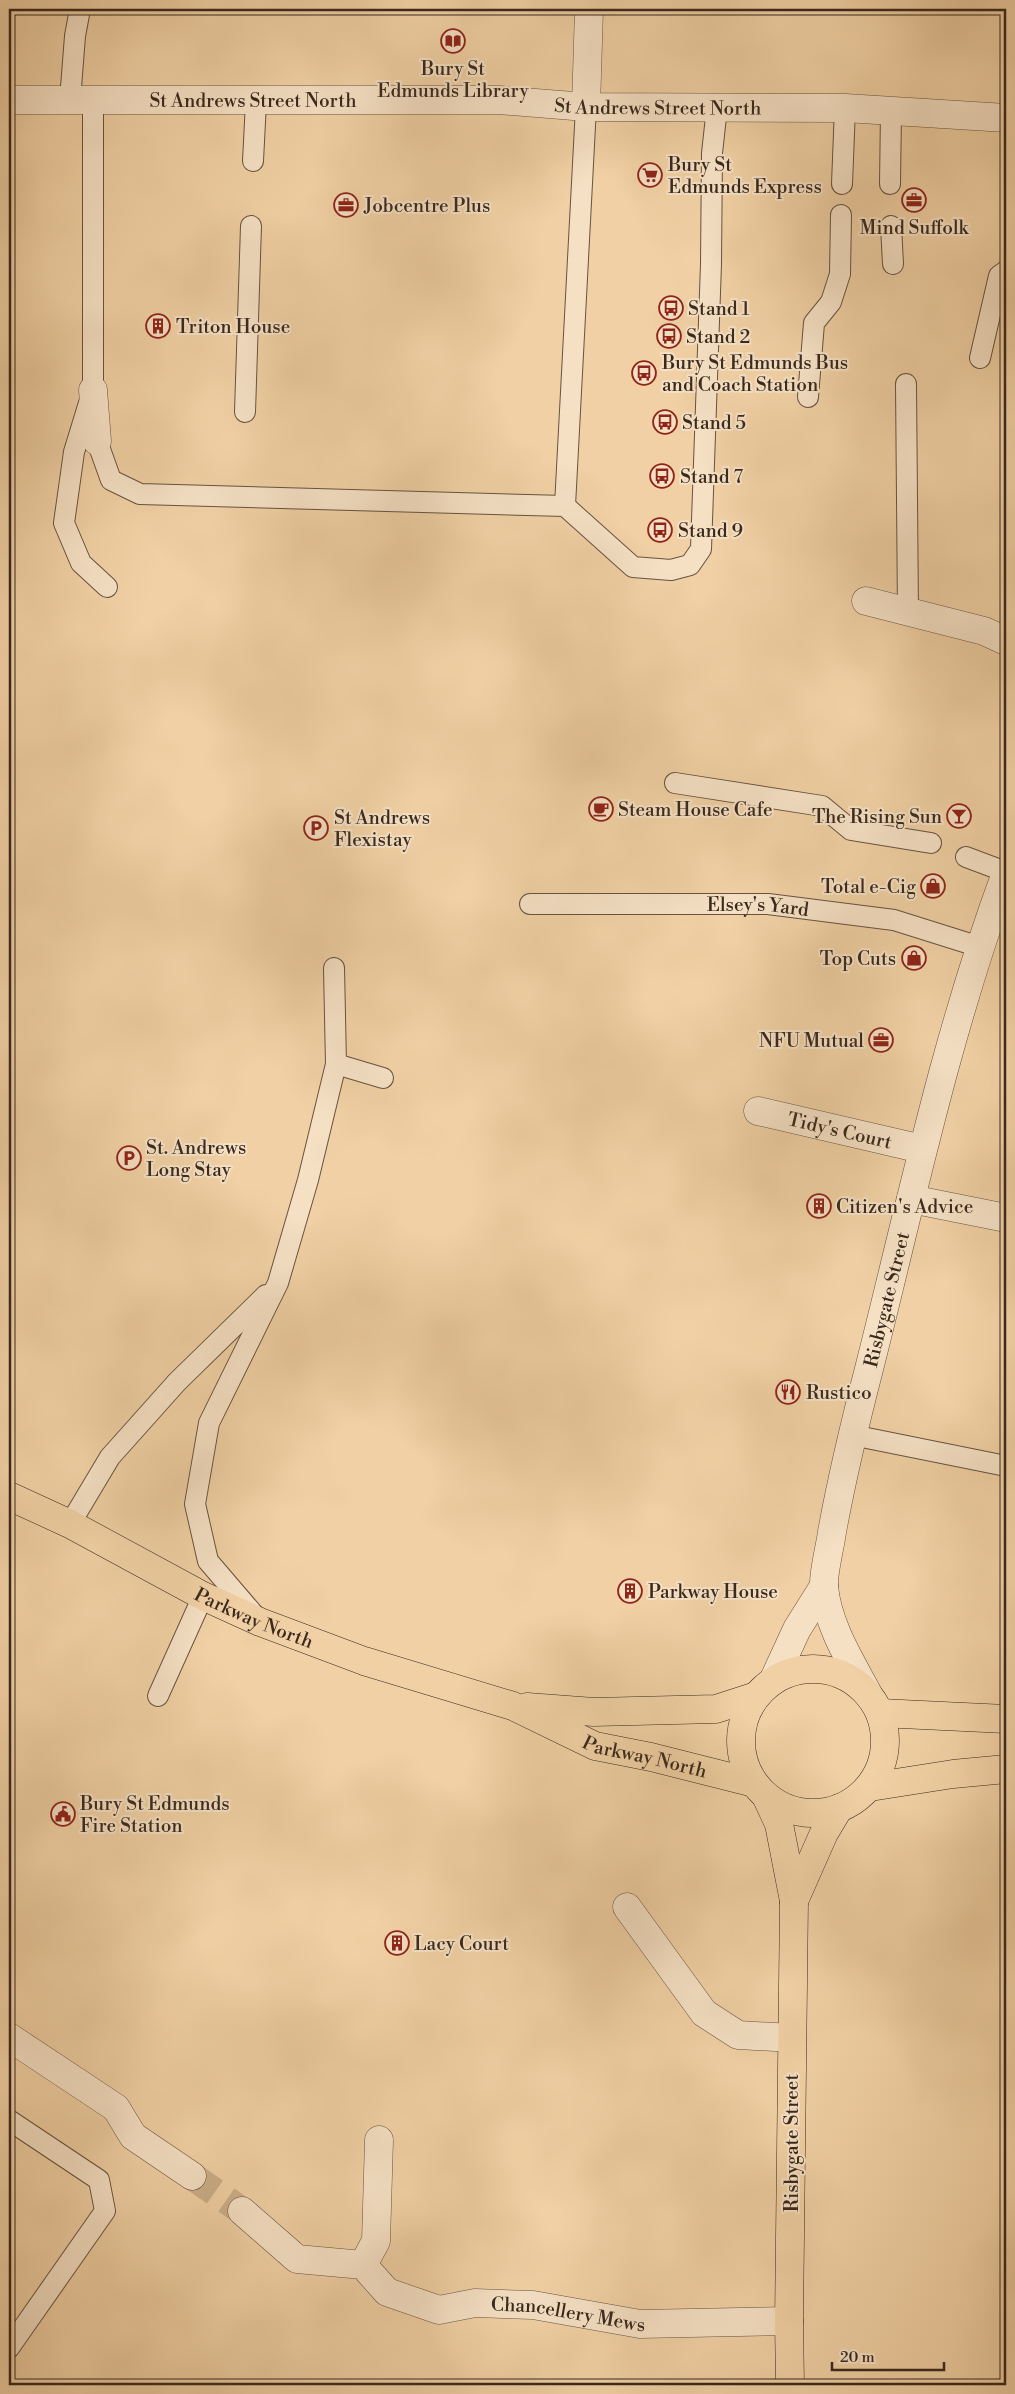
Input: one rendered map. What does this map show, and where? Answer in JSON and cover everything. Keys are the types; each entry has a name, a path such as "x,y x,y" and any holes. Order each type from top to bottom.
{"main road":[{"name":"Parkway North","path":"9,1496 70,1524 203,1596 260,1622 364,1661 513,1706 595,1746 660,1759 760,1789"},
{"path":"815,1668 838,1672 859,1684 874,1704 884,1723 886,1745 881,1767 870,1787 854,1800 839,1808 817,1814 794,1811 760,1789 744,1762 741,1739 745,1716 764,1689 792,1671 815,1668"},
{"name":"Parkway North","path":"513,1706 594,1712 716,1709 764,1689"},
{"path":"874,1704 1006,1719"},
{"path":"870,1787 953,1774 1006,1769"},
{"name":"Risbygate Street","path":"760,1789 780,1824 794,1901 789,2321 790,2385"},
{"name":"Risbygate Street","path":"794,1901 821,1840 839,1808"}],"street":[{"path":"586,107 588,9"},
{"name":"St Andrews Street North","path":"9,100 256,102 499,100 586,107 845,108 1006,118"},
{"path":"93,390 97,441"},
{"path":"866,601 984,631 1006,641"},
{"name":"Risbygate Street","path":"874,1704 832,1626 824,1586 838,1498 922,1149 948,1050 980,947 1001,903 1006,873"},
{"name":"Tidy's Court","path":"758,1111 922,1149"},
{"path":"911,1199 1006,1218"},
{"name":"Risbygate Street","path":"764,1689 797,1629 824,1586"},
{"path":"627,1907 704,2013 738,2035 792,2038"},
{"path":"9,2037 116,2108 133,2136 192,2176"},
{"path":"242,2211 298,2259 362,2265 376,2241 378,2140"},
{"name":"Chancellery Mews","path":"362,2265 386,2292 440,2310 475,2303 533,2305 640,2324 789,2321"}],"lane":[{"path":"80,9 75,36 82,101 93,390 74,452 64,523 81,563 107,587"},
{"path":"253,161 256,102"},
{"path":"565,506 586,107"},
{"path":"97,441 111,480 140,494 565,506 634,567 671,570 690,565 701,549 711,264 712,153 717,108"},
{"path":"842,184 845,108"},
{"path":"890,184 891,111"},
{"path":"808,397 814,324 831,302 840,274 841,216"},
{"path":"245,412 252,226"},
{"path":"891,226 893,264"},
{"path":"980,358 999,276 1006,271"},
{"path":"906,384 908,613"},
{"path":"676,783 822,806 851,830 931,842"},
{"path":"966,857 1006,873"},
{"name":"Elsey's Yard","path":"530,904 768,904 894,920 980,947"},
{"path":"260,1622 208,1561 195,1504 209,1423 278,1283 308,1180 336,1064 334,968"},
{"path":"336,1064 383,1078"},
{"path":"70,1524 110,1457 177,1382 278,1283"},
{"path":"852,1436 1006,1466"},
{"path":"158,1696 203,1596"},
{"path":"9,2120 99,2180 105,2211 9,2348"}],"tunnel":[{"path":"192,2176 242,2211"}],"place":[{"name":"Bury St Edmunds Library","path":"453,41"},
{"name":"Bury St Edmunds Express","path":"650,175"},
{"name":"Mind Suffolk","path":"914,200"},
{"name":"Jobcentre Plus","path":"346,205"},
{"name":"Stand 1","path":"671,308"},
{"name":"Triton House","path":"158,326"},
{"name":"Stand 2","path":"669,336"},
{"name":"Bury St Edmunds Bus and Coach Station","path":"644,373"},
{"name":"Stand 5","path":"665,422"},
{"name":"Stand 7","path":"662,476"},
{"name":"Stand 9","path":"660,530"},
{"name":"Steam House Cafe","path":"601,809"},
{"name":"The Rising Sun","path":"959,816"},
{"name":"St Andrews Flexistay","path":"316,828"},
{"name":"Total e-Cig","path":"933,886"},
{"name":"Top Cuts","path":"914,958"},
{"name":"NFU Mutual","path":"881,1040"},
{"name":"St. Andrews Long Stay","path":"129,1158"},
{"name":"Citizen's Advice","path":"819,1206"},
{"name":"Rustico","path":"788,1392"},
{"name":"Parkway House","path":"630,1591"},
{"name":"Bury St Edmunds Fire Station","path":"63,1814"},
{"name":"Lacy Court","path":"397,1943"}]}
